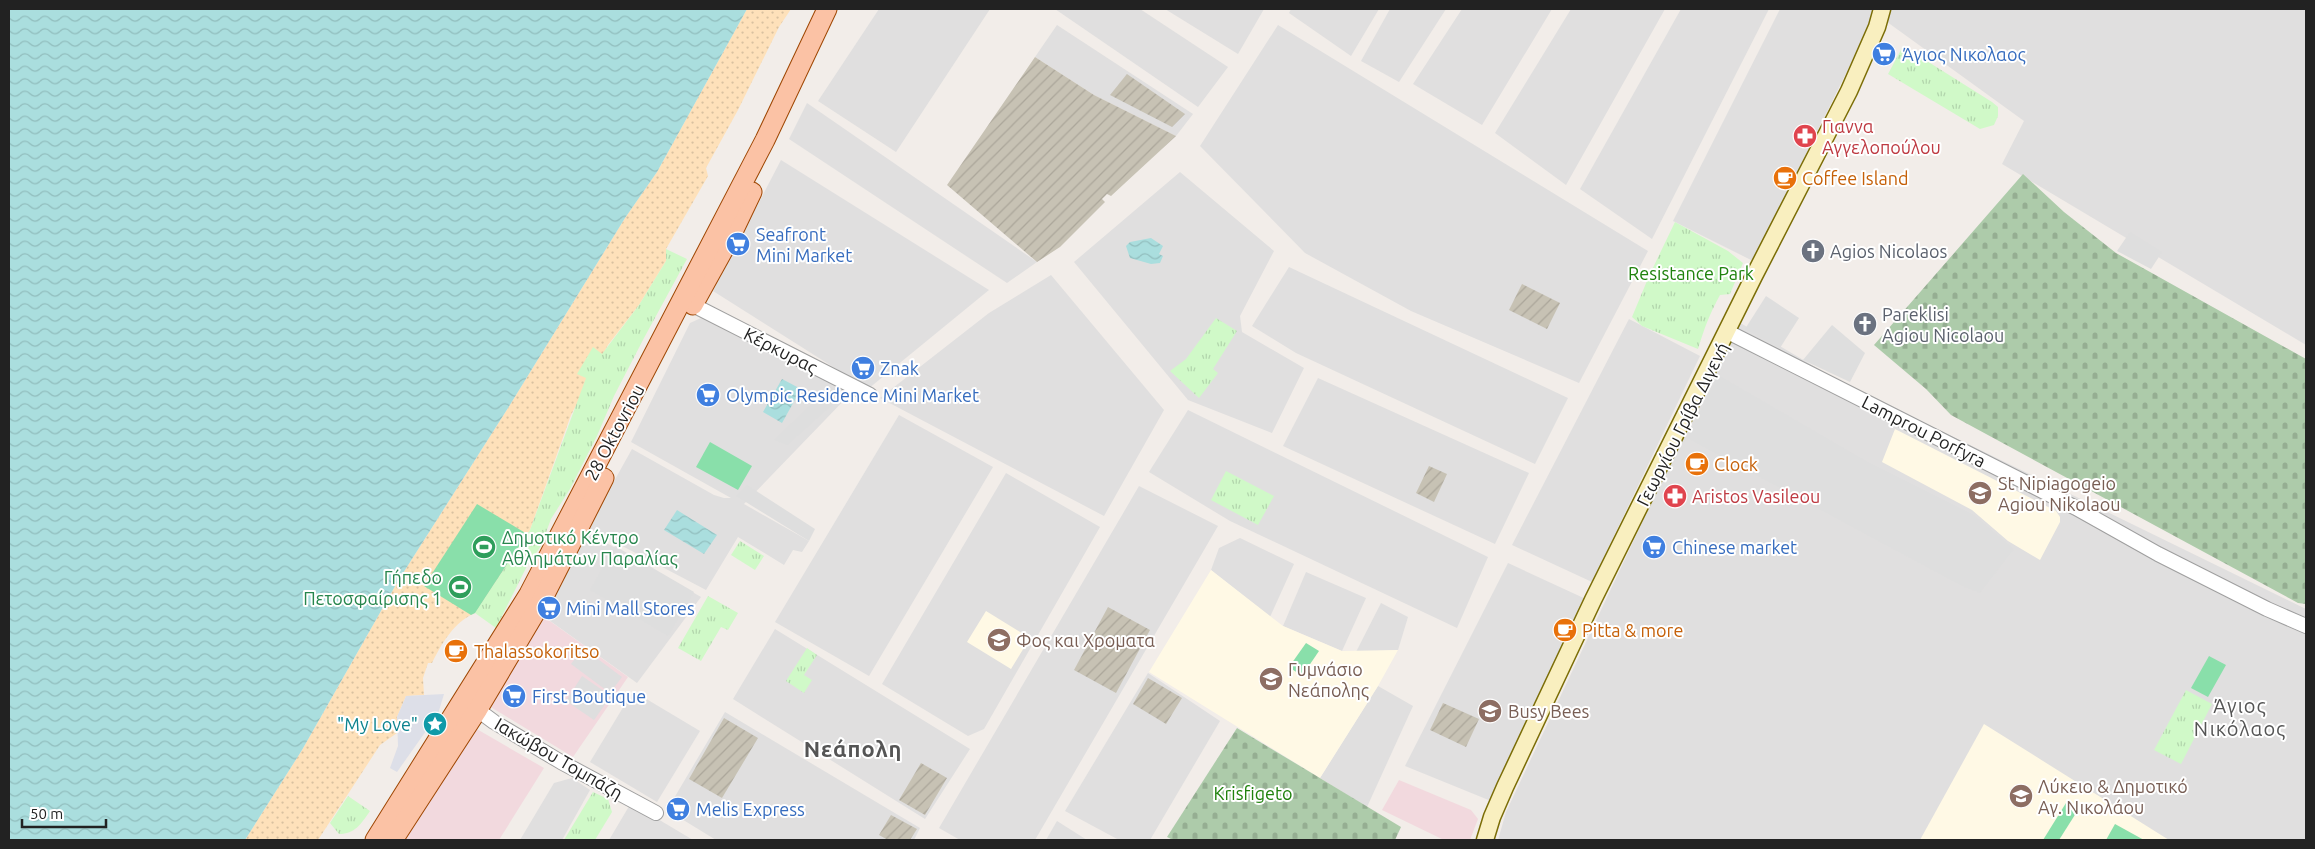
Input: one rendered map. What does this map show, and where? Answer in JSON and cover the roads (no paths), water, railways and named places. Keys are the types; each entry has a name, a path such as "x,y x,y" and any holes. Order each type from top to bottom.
{"main road":[{"name":"28 Oktovriou","path":"392,840 471,705 634,395 765,140 827,9"},
{"name":"28 Oktovriou","path":"375,840 538,608 693,305 734,230 836,9"},
{"name":"Γεωργίου Γρίβα Διγενή","path":"1486,840 1492,816 1582,625 1754,276 1862,65 1882,9"}],"street":[{"name":"Κέρκυρας","path":"693,305 870,395"},
{"name":"Lamprou Porfyra","path":"1728,332 2076,508 2174,563 2266,609 2306,626"},
{"name":"Ιακώβου Τομπάζη","path":"471,705 494,722 561,762 656,813"}],"water":[{"path":"9,9 747,9 657,172 625,218 508,408 398,581 302,750 245,840 9,840"},
{"path":"1151,238 1163,246 1159,254 1163,256 1160,263 1151,264 1130,258 1126,246 1130,242"},
{"path":"782,379 801,389 782,423 763,412"},
{"path":"677,510 717,535 704,554 664,530"}],"place":[{"name":"Άγιος Νικολαος","path":"1884,54"},
{"name":"Γιαννα Αγγελοπούλου","path":"1805,136"},
{"name":"Coffee Island","path":"1785,178"},
{"name":"Seafront Mini Market","path":"738,244"},
{"name":"Agios Nicolaos","path":"1813,251"},
{"name":"Pareklisi Agiou Nicolaou","path":"1865,324"},
{"name":"Znak","path":"863,368"},
{"name":"Olympic Residence Mini Market","path":"708,395"},
{"name":"Clock","path":"1697,464"},
{"name":"St Nipiagogeio Agiou Nikolaou","path":"1980,493"},
{"name":"Aristos Vasileou","path":"1675,496"},
{"name":"Δημοτικό Κέντρο Αθλημάτων Παραλίας","path":"484,547"},
{"name":"Chinese market","path":"1654,547"},
{"name":"Γήπεδο Πετοσφαίρισης 1","path":"460,587"},
{"name":"Mini Mall Stores","path":"549,608"},
{"name":"Pitta & more","path":"1565,630"},
{"name":"Φος και Χροματα","path":"999,640"},
{"name":"Thalassokoritso","path":"456,651"},
{"name":"Γυμνάσιο Νεάπολης","path":"1271,679"},
{"name":"First Boutique","path":"514,696"},
{"name":"Busy Bees","path":"1490,711"},
{"name":"\"My Love\"","path":"435,724"},
{"name":"Λύκειο & Δημοτικό Αγ. Νικολάου","path":"2021,796"},
{"name":"Melis Express","path":"678,809"}],"district":[{"name":"Άγιος Νικόλαος","path":"2240,716"},
{"name":"Νεάπολη","path":"853,748"}],"park label":[{"name":"Resistance Park","path":"1691,273"},
{"name":"Krisfigeto","path":"1253,793"}]}
